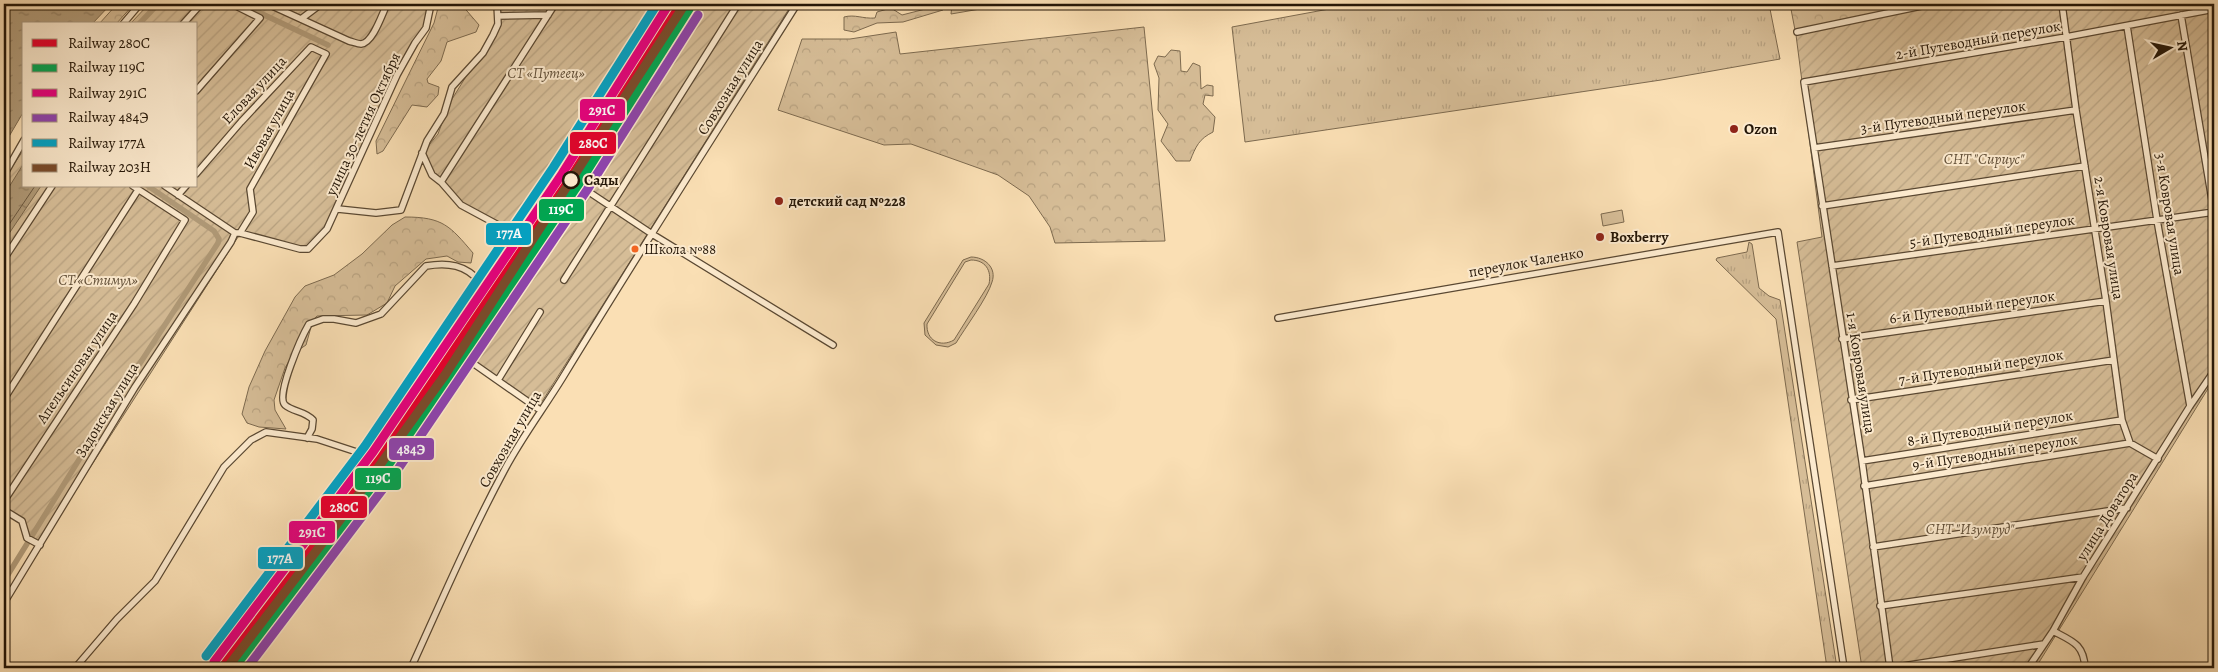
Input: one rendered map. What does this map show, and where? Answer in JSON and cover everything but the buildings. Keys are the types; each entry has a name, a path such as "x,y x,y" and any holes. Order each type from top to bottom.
{"street":[{"path":"125,22 140,4"},
{"path":"185,22 201,4"},
{"path":"198,89 260,18 232,4"},
{"path":"268,4 349,41 362,44 373,35 387,4"},
{"path":"302,19 321,4"},
{"name":"улица 30-летия Октября","path":"238,233 276,244 308,249 325,233 338,209 397,76 415,43 426,28 431,4"},
{"path":"338,209 376,213 401,210 422,153 441,120 452,87 483,52 498,24 497,4"},
{"path":"441,182 555,4"},
{"path":"564,280 738,4"},
{"name":"Совхозная улица","path":"411,668 501,476 607,302 797,4"},
{"path":"1797,32 1932,4"},
{"name":"2-я Ковровая улица","path":"2062,4 2122,420 2130,443"},
{"name":"2-й Путеводный переулок","path":"1804,82 2066,37 2214,9"},
{"path":"498,16 548,15"},
{"path":"2181,15 2214,212"},
{"name":"3-я Ковровая улица","path":"2126,26 2157,220 2190,406"},
{"name":"Еловая улица","path":"198,172 241,122 311,47"},
{"name":"Ивовая улица","path":"238,233 253,212 250,189 326,54 311,47"},
{"name":"1-я Ковровая улица","path":"1804,82 1862,460 1880,606 1890,668"},
{"name":"3-й Путеводный переулок","path":"1814,148 2076,110"},
{"path":"4,175 22,144"},
{"path":"211,668 298,549 345,496 366,455 436,368 469,314 480,282 520,231 500,226 461,205 441,182 432,175 422,153"},
{"path":"1822,206 2085,166"},
{"path":"580,186 652,234 833,345"},
{"path":"4,259 51,188"},
{"path":"4,399 135,188"},
{"name":"Апельсиновая улица","path":"4,501 134,304 185,220 135,188"},
{"path":"168,188 238,233"},
{"path":"178,195 184,188"},
{"name":"5-й Путеводный переулок","path":"1832,266 2214,212"},
{"name":"переулок Чаленко","path":"1278,318 1778,232 1844,668"},
{"name":"Задонская улица","path":"4,603 135,387 238,233"},
{"path":"307,438 312,429 313,420 308,414 286,406 282,400 285,379 309,324 322,319 356,323 381,314 426,266 454,264 473,274 480,282"},
{"name":"6-й Путеводный переулок","path":"1842,339 2106,301"},
{"path":"498,380 540,312"},
{"path":"467,359 540,410"},
{"name":"7-й Путеводный переулок","path":"1852,400 2114,360"},
{"name":"улица Доватора","path":"2028,668 2053,631 2083,577 2190,406 2214,371"},
{"name":"8-й Путеводный переулок","path":"1862,460 2122,420"},
{"path":"74,668 117,619 154,581 224,467 251,440 266,432 307,438 366,455"},
{"path":"2130,443 2158,459"},
{"name":"9-й Путеводный переулок","path":"1864,486 2130,443"},
{"path":"1873,546 2127,508"},
{"path":"4,510 22,521 30,540 40,545"},
{"path":"1880,606 2083,577"},
{"path":"2053,631 2078,646 2083,652 2085,668"},
{"path":"1890,668 2044,644"}],"green space":[{"path":"117,4 134,4 118,22 101,22"},
{"name":"СТ «Стимул»","path":"149,4 431,4 426,26 382,110 337,214 305,249 245,236 238,237 39,547 27,541 25,527 4,513 4,179 22,152 22,188 198,188 198,22 132,22"},
{"path":"439,4 461,4 479,25 476,32 447,42 441,61 427,79 428,83 439,87 438,95 427,107 412,105 383,151 377,154 376,141 434,23"},
{"name":"СТ «Путеец»","path":"494,4 669,4 518,239 460,205 440,183 425,150 438,134 449,104 496,28"},
{"path":"702,4 792,4 538,408 472,364"},
{"path":"952,4 1009,4 951,14"},
{"path":"1356,4 1769,4 1780,59 1661,80 1245,142 1232,27"},
{"path":"1790,4 1916,4 1795,30"},
{"name":"СНТ \"Изумруд\"","path":"1942,4 2214,4 2214,379 2038,664 2048,668 1862,668 1797,242 1822,237 1796,35"},
{"path":"941,5 943,10 903,22 877,23 854,32 844,30 844,17 875,18 877,12 891,8 902,15"},
{"path":"1144,27 1165,241 1055,243 1050,227 1029,196 998,175 911,144 884,145 778,110 802,39 850,39 896,32 900,54"},
{"path":"1171,50 1180,51 1181,71 1187,72 1193,63 1200,66 1201,89 1207,85 1213,86 1213,96 1205,95 1203,104 1215,117 1213,132 1204,137 1198,144 1190,161 1176,161 1161,141 1168,124 1158,110 1159,78 1154,64 1158,56 1165,57"},
{"path":"1622,210 1624,222 1603,226 1601,214"},
{"path":"405,217 428,219 445,225 473,253 471,263 458,262 447,256 426,259 395,286 387,303 367,315 317,316 313,320 306,345 294,353 285,368 274,400 275,410 286,429 259,427 247,423 242,414 249,387 265,351 295,297 305,286 334,275 362,254 392,225"},
{"path":"1749,242 1752,244 1759,288 1769,296 1780,300 1837,668 1827,668 1776,319 1716,260 1717,258 1747,252"},
{"path":"971,257 981,259 989,264 993,272 992,282 981,304 956,343 948,347 936,345 925,335 924,323 963,260","holes":["976,260 984,264 988,270 989,284 954,340 939,343 931,338 927,330 927,324 965,262"]}],"water":[{"path":"5,4 111,4 94,22 22,22 22,114 4,145"},
{"path":"22,166 22,188 40,188 4,241 4,195"}],"waterway":[{"path":"141,22 158,4"},
{"path":"241,4 328,45"},
{"path":"4,581 111,408 218,243 219,239 214,231 151,188"}],"rail line":[{"name":"177А","path":"206,656 365,446 553,168 657,4"},
{"name":"291С","path":"214,662 373,452 562,174 669,4"},
{"name":"280С","path":"222,668 381,458 570,179 681,4"},
{"name":"203Н","path":"227,668 343,516 445,375 685,4"},
{"name":"119С","path":"234,668 389,464 578,185 689,9"},
{"name":"484Э","path":"247,668 398,469 587,190 698,15"}],"place":[{"name":"Ozon","path":"1734,129"},
{"name":"Сады","path":"571,180"},
{"name":"детский сад №228","path":"779,201"},
{"name":"Boxberry","path":"1600,237"},
{"name":"Школа №88","path":"635,249"}],"park label":[{"name":"СНТ \"Сириус\"","path":"1984,159"}]}
